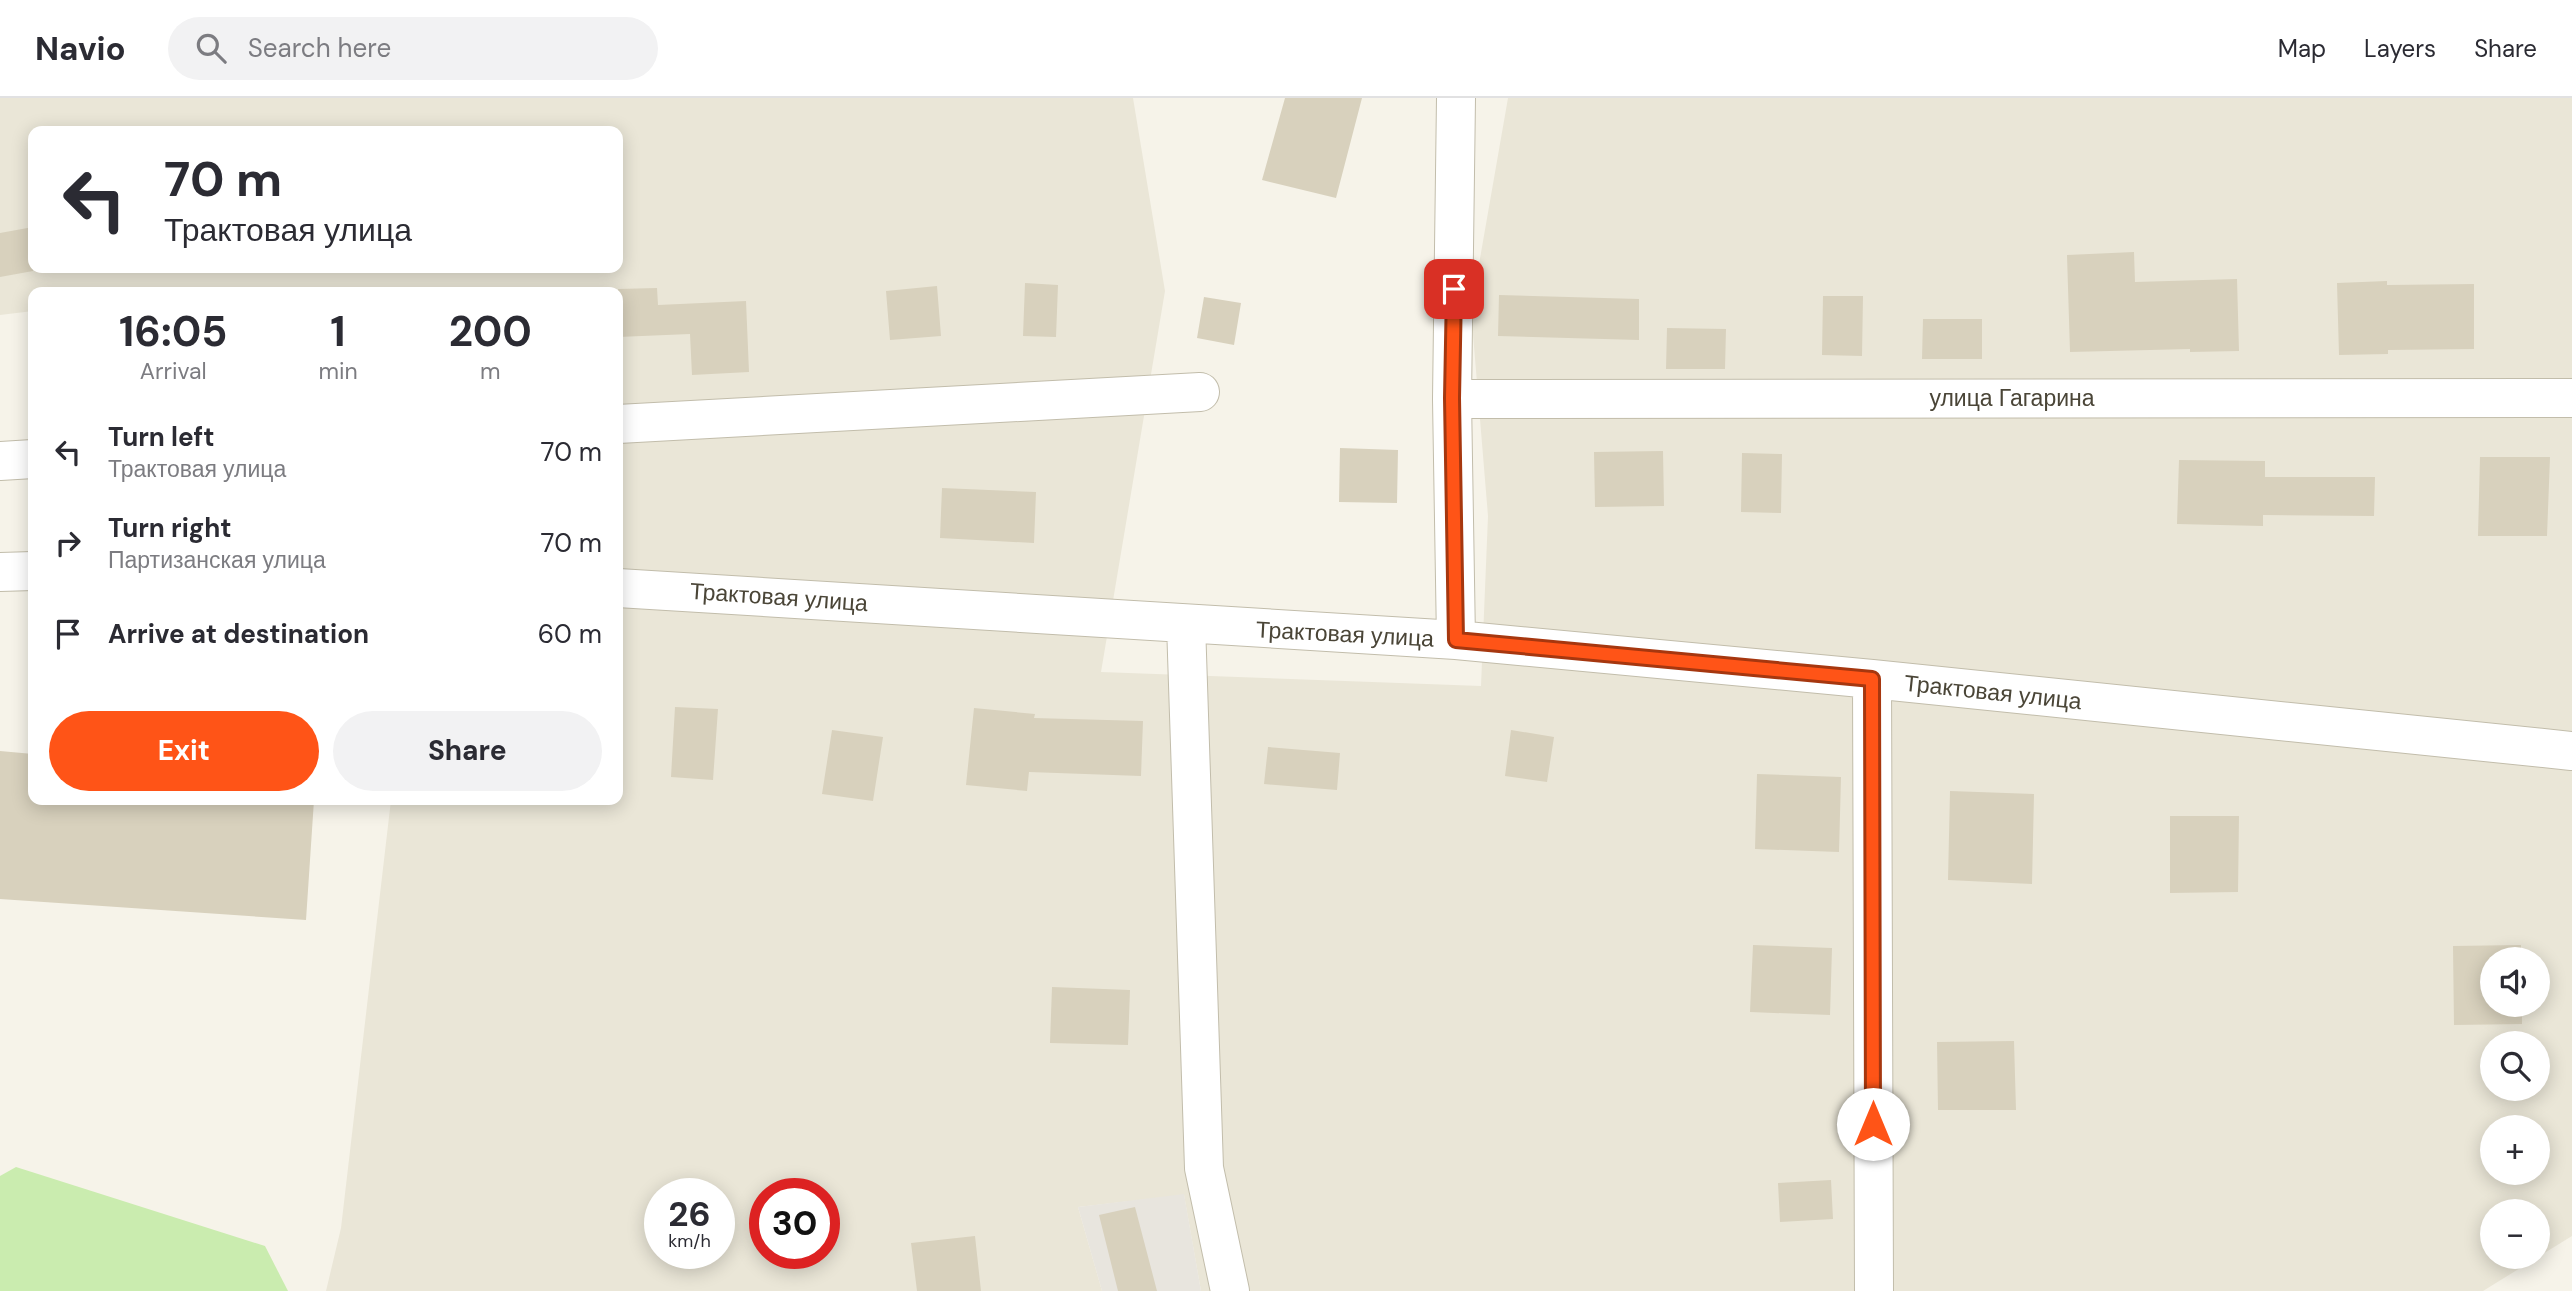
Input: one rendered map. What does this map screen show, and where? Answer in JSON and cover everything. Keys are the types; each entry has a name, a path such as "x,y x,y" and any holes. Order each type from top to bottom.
{"street":[{"path":"1456,98 1452,398 1456,640"},
{"path":"623,424 1200,392"},
{"name":"улица Гагарина","path":"1452,398 2572,398"},
{"path":"0,461 28,458"},
{"path":"0,572 28,571"},
{"name":"Трактовая улица","path":"623,588 1456,640 1872,679 2572,751"},
{"path":"1186,624 1204,1168 1230,1291"},
{"path":"1872,679 1874,1291"}],"shaded area":[{"path":"0,98 1133,98 1165,291 1101,672 1481,686 1488,516 1471,310 1508,98 2572,98 2572,1236 2550,1250 2550,1199 2480,1199 2480,1269 2519,1269 2483,1291 1201,1291 1184,1195 1078,1207 1102,1291 326,1291 341,1228 390,805 623,805 623,287 28,287 28,312 0,315"},
{"path":"1184,1194 1201,1291 1102,1291 1078,1207"}],"green space":[{"path":"16,1167 265,1246 288,1291 0,1291 0,1176"}],"building":[{"path":"1285,98 1362,98 1336,198 1262,180"},
{"path":"28,228 28,272 0,277 0,233"},
{"path":"2134,252 2135,282 2237,279 2239,351 2190,352 2190,349 2070,352 2067,255"},
{"path":"2387,281 2387,285 2474,284 2474,349 2388,350 2388,354 2339,355 2337,283"},
{"path":"1025,283 1058,285 1056,337 1023,336"},
{"path":"937,286 941,336 890,340 886,291"},
{"path":"657,288 658,305 746,301 749,372 692,375 690,334 623,337 623,289"},
{"path":"1499,295 1639,299 1639,340 1498,336"},
{"path":"1823,296 1863,296 1862,356 1822,355"},
{"path":"1204,297 1241,303 1234,345 1197,338"},
{"path":"1923,319 1982,319 1982,359 1922,359"},
{"path":"1667,328 1726,329 1725,369 1666,369"},
{"path":"1340,448 1398,450 1397,503 1339,502"},
{"path":"1663,451 1664,506 1595,507 1594,452"},
{"path":"1742,453 1782,454 1781,513 1741,512"},
{"path":"2480,457 2550,457 2547,536 2478,536"},
{"path":"2179,460 2265,461 2265,477 2375,477 2374,516 2263,515 2263,526 2177,524"},
{"path":"942,488 1036,492 1034,543 940,538"},
{"path":"675,707 718,709 713,780 671,777"},
{"path":"974,708 1035,714 1034,718 1143,721 1141,776 1029,772 1027,791 966,785"},
{"path":"832,730 883,737 873,801 822,794"},
{"path":"1511,730 1554,737 1547,782 1505,776"},
{"path":"1268,747 1340,753 1337,790 1264,784"},
{"path":"0,751 28,754 28,805 314,805 306,920 0,899"},
{"path":"1757,774 1841,777 1839,852 1755,849"},
{"path":"1950,791 2034,794 2032,884 1948,880"},
{"path":"2170,816 2239,816 2238,892 2170,893"},
{"path":"1753,945 1832,948 1830,1015 1750,1012"},
{"path":"2521,945 2480,947 2480,1017 2522,1017 2522,1024 2454,1025 2453,946"},
{"path":"1052,987 1130,990 1128,1045 1050,1043"},
{"path":"2014,1041 2016,1110 1938,1110 1937,1042"},
{"path":"1831,1180 1833,1219 1780,1222 1778,1183"},
{"path":"1135,1207 1157,1291 1118,1291 1099,1215"},
{"path":"975,1236 981,1291 917,1291 911,1243"}],"route":[{"path":"1454,289 1452,398 1456,640 1872,679 1873,1124"}]}
